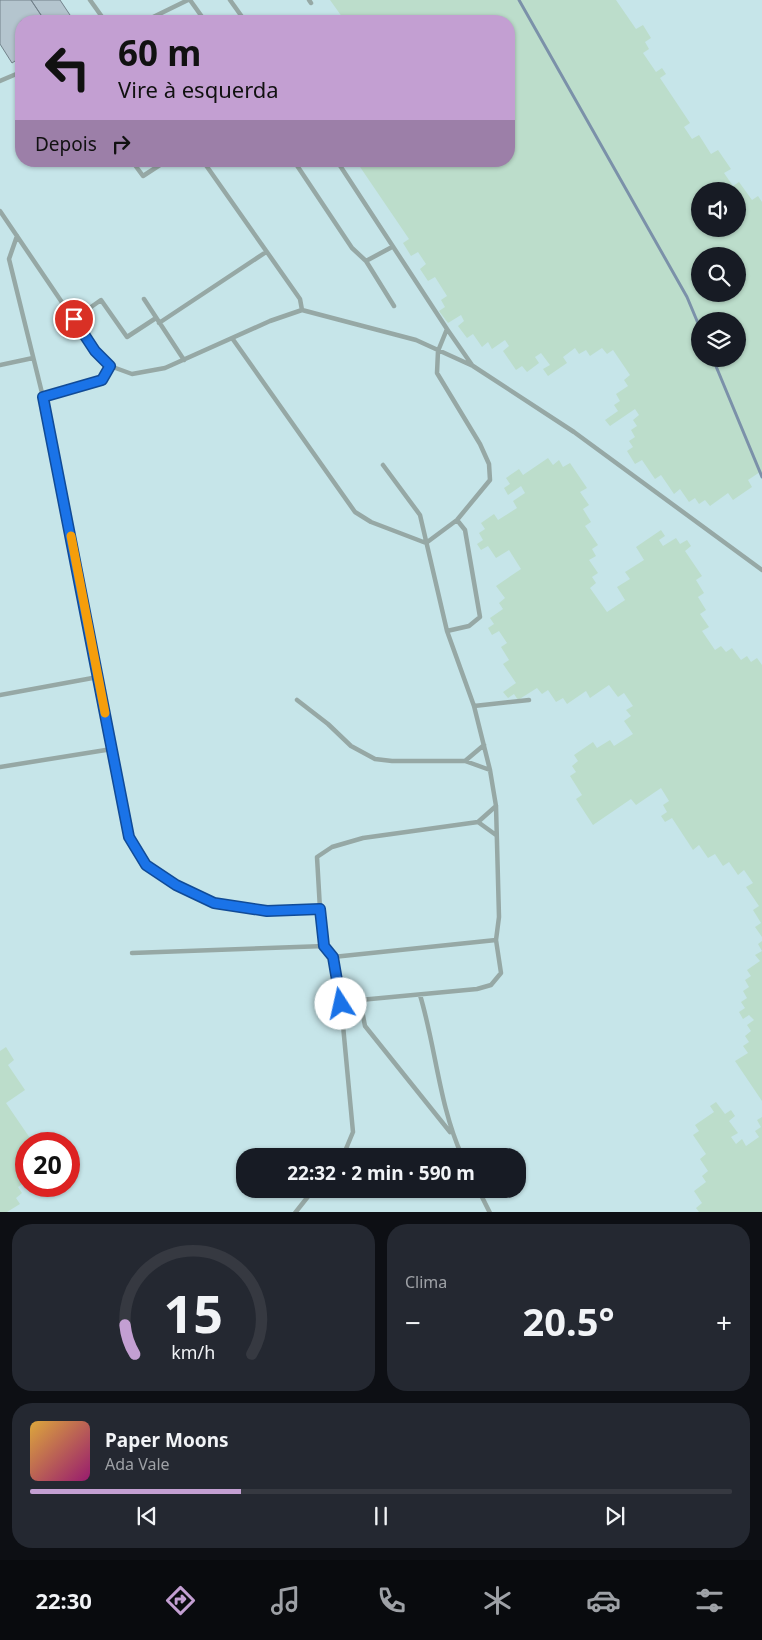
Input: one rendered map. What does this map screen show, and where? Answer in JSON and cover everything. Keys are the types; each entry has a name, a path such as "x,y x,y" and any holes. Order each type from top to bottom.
{"lane":[{"path":"90,0 101,15"},
{"path":"158,15 189,0 200,15"},
{"path":"230,0 241,15"},
{"path":"0,81 15,75"},
{"path":"136,167 143,176 157,167"},
{"path":"207,167 300,299 302,310"},
{"path":"298,167 352,248 366,261 394,306"},
{"path":"341,167 392,247 473,366"},
{"path":"0,211 95,351 110,366 132,374 165,368 270,321 302,310 416,340 473,366 574,432 762,570"},
{"path":"17,236 9,259 43,397 129,837 146,865 176,885 214,903 267,911 320,909"},
{"path":"366,261 392,247"},
{"path":"159,323 266,252"},
{"path":"144,299 184,360"},
{"path":"74,319 101,300 127,337 156,318"},
{"path":"426,543 457,520 490,480 489,464 480,444 437,373 438,351 447,329"},
{"path":"232,338 355,512 371,522 426,543"},
{"path":"0,365 33,358"},
{"path":"43,397 102,380 110,366"},
{"path":"341,1004 360,1000 476,989 491,985 501,973 496,940 499,917 496,806 490,770 474,706 448,632 420,515 383,465"},
{"path":"448,632 469,626 480,617 465,530 457,520"},
{"path":"0,695 98,677"},
{"path":"297,700 328,724 351,746 375,759 392,761 465,761 490,770"},
{"path":"474,706 530,700"},
{"path":"465,761 484,745"},
{"path":"0,768 112,749"},
{"path":"346,1148 353,1132 341,1004 333,957 324,946 317,857 332,847 363,838 478,822 496,806"},
{"path":"478,822 496,835"},
{"path":"333,957 496,940"},
{"path":"132,953 324,946"},
{"path":"420,995 433,1047 442,1099 452,1135 458,1148"},
{"path":"360,1000 365,1026 452,1135"},
{"path":"295,1212 307,1198"},
{"path":"483,1198 490,1212"}],"shaded area":[{"path":"0,0 762,0 762,1212 0,1212"}],"green space":[{"path":"330,0 616,0 636,29 643,25 651,38 645,42 649,49 643,53 656,72 662,68 666,74 660,78 690,123 684,127 692,139 699,135 711,154 718,150 731,169 724,173 730,182 691,182 691,237 746,237 746,192 752,200 758,196 762,202 762,474 760,472 748,480 752,487 733,500 728,493 710,506 705,500 699,504 695,498 689,502 680,489 674,494 661,475 655,479 642,460 635,464 627,451 633,447 629,441 635,437 631,430 637,426 633,420 639,415 635,409 610,426 605,420 618,411 614,405 620,401 616,394 628,386 624,380 630,375 613,350 607,354 602,348 590,356 586,350 579,354 575,348 563,357 567,363 548,376 543,369 550,365 541,353 535,357 539,363 527,372 522,366 516,370 503,351 509,346 505,340 492,349 488,342 482,347 473,334 467,338 458,326 464,321 461,315 448,323 439,311 445,307 441,300 447,296 435,277 428,281 420,269 426,264 418,252 411,256 403,243 409,239 360,167 515,167 515,15 341,15"},
{"path":"548,458 553,465 559,460 563,467 570,463 587,488 580,492 589,505 583,509 591,522 585,526 598,545 592,549 596,556 589,560 598,573 592,577 596,583 590,588 607,612 625,600 617,587 630,579 625,572 644,560 636,547 661,530 665,536 659,540 663,546 676,538 680,544 687,540 691,546 685,551 702,576 696,580 704,593 698,597 706,610 700,614 709,627 702,631 715,650 721,646 726,652 732,648 741,660 747,656 751,662 757,658 762,665 762,937 755,927 761,923 753,910 759,906 746,887 753,883 744,870 738,875 729,862 723,866 715,854 708,858 699,845 693,850 672,818 665,822 661,816 667,812 663,805 669,801 661,788 636,805 631,799 593,825 576,799 582,795 570,776 576,772 572,766 578,761 574,755 593,742 597,748 610,740 614,746 633,734 624,721 631,716 626,710 633,706 624,693 618,697 609,685 590,698 586,691 567,704 563,698 556,702 548,690 542,694 537,688 518,700 514,694 508,698 503,692 516,683 503,664 509,660 501,647 507,643 499,631 492,635 488,628 494,624 490,618 503,609 499,603 505,598 496,586 521,569 509,550 496,558 488,546 481,550 477,544 483,540 479,533 485,529 481,523 494,514 498,520 517,508 513,501 525,493 521,486 508,495 504,488 510,484 506,478 519,469 523,475"},
{"path":"762,941 762,951 758,944"},
{"path":"762,951 762,1101 735,1061 748,1053 743,1046 749,1042 745,1036 751,1031 747,1025 754,1020 749,1015 743,1019 739,1012 745,1008 741,1002 747,998 743,991 749,987 745,980 751,976 747,970 760,961 755,955"},
{"path":"6,1047 14,1060 8,1065 25,1090 6,1103 26,1132 15,1132 15,1197 17,1197 20,1204 7,1212 0,1212 0,1051"},
{"path":"716,1102 725,1114 731,1110 735,1116 729,1121 738,1133 731,1137 736,1144 742,1139 746,1146 759,1137 755,1131 761,1127 757,1120 762,1117 762,1212 699,1212 696,1208 702,1203 694,1191 706,1182 702,1176 708,1171 700,1159 706,1154 693,1135 699,1131 695,1125 714,1112 710,1106"}],"building":[{"path":"0,0 31,0 41,15 15,15 15,61 12,63 0,44"},
{"path":"31,0 60,0 70,15 41,15"}],"waterway":[{"path":"519,0 687,297 693,312"},
{"path":"716,367 762,477"}],"slow traffic":[{"path":"71,536 105,713"}],"route":[{"path":"74,319 95,351 110,366 102,380 43,397 129,837 146,865 176,885 214,903 267,911 320,909 324,946 333,957 341,1004"}]}
